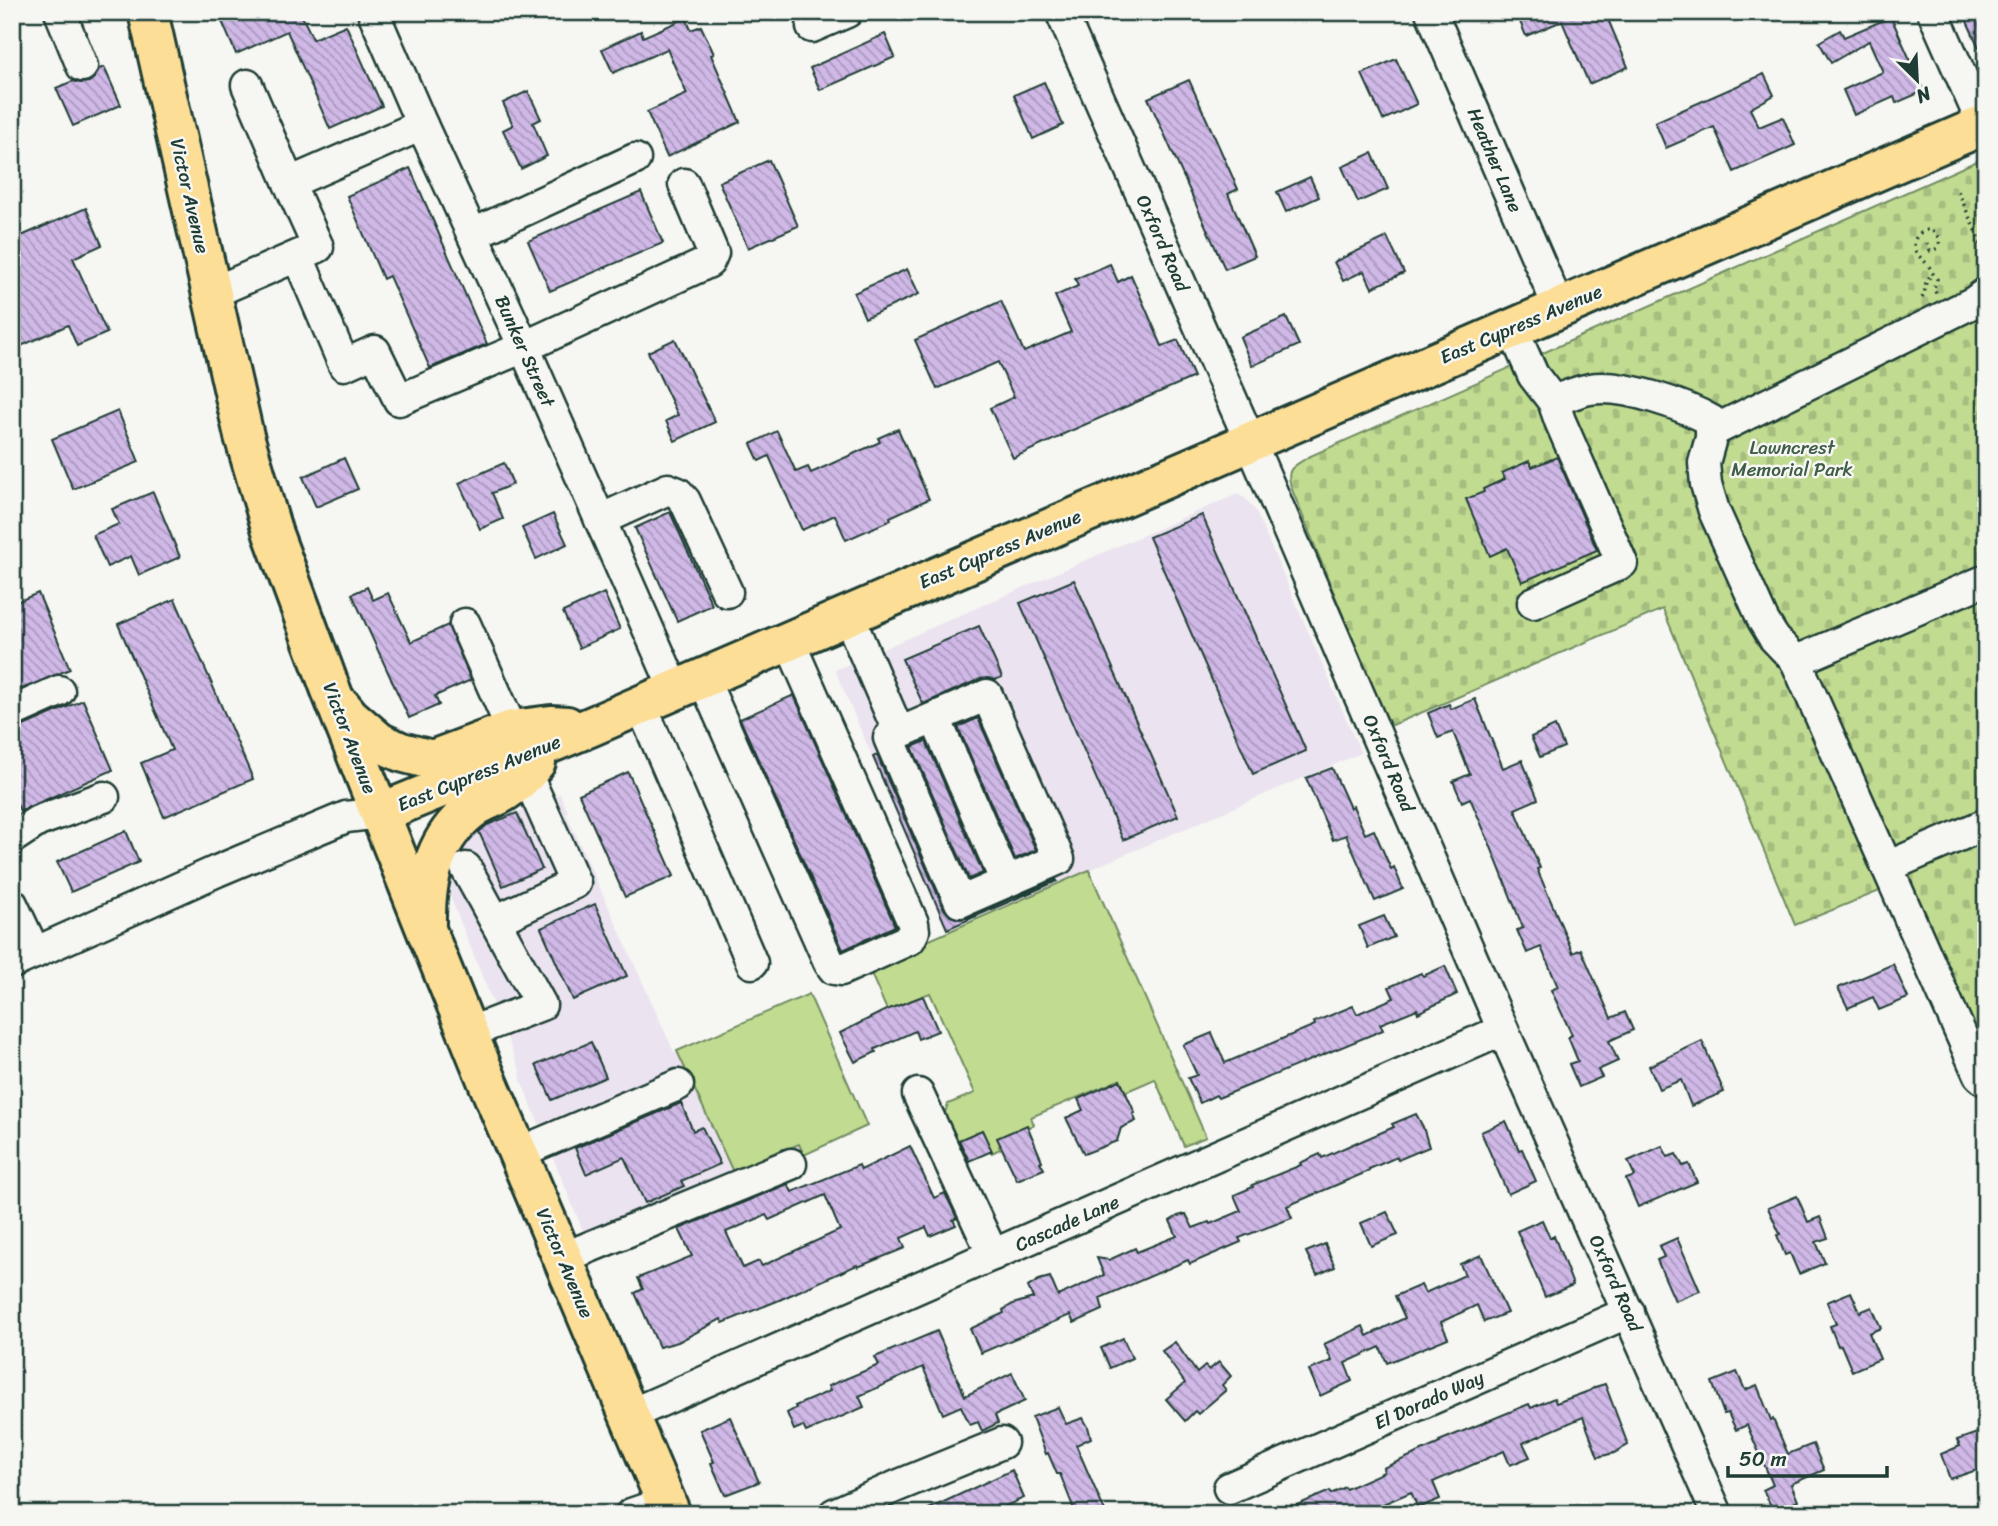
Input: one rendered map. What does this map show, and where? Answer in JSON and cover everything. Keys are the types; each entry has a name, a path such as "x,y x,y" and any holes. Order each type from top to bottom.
{"main road":[{"name":"Victor Avenue","path":"148,12 244,436 273,534 332,693 427,932 629,1415 656,1510"},
{"name":"East Cypress Avenue","path":"380,813 551,744 1984,125"},
{"path":"332,693 349,717 379,742 401,752 432,760 512,730 551,725 590,727"},
{"path":"427,932 426,900 430,878 434,860 446,837 457,821 478,805 504,792 526,774 551,744"}],"street":[{"path":"60,12 82,66"},
{"name":"Bunker Street","path":"373,12 600,520 689,684 829,962 834,969 841,970 910,939 914,931 913,923 789,641"},
{"path":"812,27 847,12"},
{"name":"Oxford Road","path":"1061,12 1250,440 1503,1030 1717,1514"},
{"name":"Heather Lane","path":"1431,12 1559,308"},
{"path":"1933,12 1984,125"},
{"path":"212,293 318,247 247,85"},
{"path":"289,183 422,125"},
{"path":"473,234 635,159"},
{"path":"298,257 344,365 375,351 398,400 709,262 713,253 684,184"},
{"path":"1711,432 1974,302 1986,293"},
{"path":"1512,328 1533,375 1553,401 1622,563 1533,603"},
{"path":"1553,401 1600,388 1655,397 1695,411 1712,421 1704,463 1706,484 1714,511 1763,620 1774,638 1796,661 1979,1075 1986,1081"},
{"path":"600,520 668,489 678,493 685,500 727,592"},
{"path":"1796,661 1986,580"},
{"path":"848,615 899,733"},
{"path":"465,624 512,730"},
{"path":"12,712 59,691"},
{"path":"987,695 1059,859 960,902 889,738 899,733 987,695"},
{"path":"640,705 752,963"},
{"path":"935,718 1006,882"},
{"path":"495,921 575,883 526,774"},
{"path":"12,838 37,821 104,797"},
{"name":"East Cypress Avenue","path":"24,958 217,871 346,817 380,813"},
{"path":"1887,867 1986,824"},
{"path":"466,868 541,1006 468,1033"},
{"path":"12,904 24,958"},
{"name":"Cascade Lane","path":"629,1415 1503,1030"},
{"path":"518,1153 678,1085"},
{"path":"918,1094 993,1255"},
{"path":"563,1258 791,1164"},
{"name":"El Dorado Way","path":"1229,1488 1629,1312"},
{"path":"834,1514 1002,1443"}],"path":[{"path":"1958,191 1984,251"},
{"path":"1927,243 1930,251 1938,247 1939,237 1932,230 1919,233 1914,246 1918,256 1927,263 1937,279 1934,287 1936,300"},
{"path":"1918,304 1924,295 1927,280 1933,274"}],"shaded area":[{"path":"1235,495 1246,499 1255,510 1361,753 947,931 835,670"},
{"path":"560,794 568,812 566,813 674,1052 677,1051 733,1172 800,1144 810,1168 596,1262 521,1080 520,1070 448,891 447,882 456,849 478,829"}],"green space":[{"name":"Lawncrest Memorial Park","path":"1986,157 1986,1100 1981,1099 1961,1074 1882,890 1795,925 1663,609 1388,727 1291,487 1289,475 1292,468 1308,457"},
{"path":"1089,870 1206,1137 1184,1146 1155,1079 1125,1092 1119,1080 1031,1117 1034,1125 1028,1128 1027,1126 992,1153 982,1130 954,1142 943,1118 948,1104 975,1093 930,993 902,1004 890,1017 868,967"},
{"path":"809,994 867,1126 804,1155 799,1144 733,1172 677,1051"}],"building":[{"path":"218,12 300,12 313,39 346,25 382,106 330,129 287,31 236,54"},
{"path":"1516,12 1605,12 1628,67 1589,84 1562,21 1526,36"},
{"path":"1974,12 1986,12 1986,63 1965,17"},
{"path":"1891,17 1924,91 1896,103 1894,97 1854,115 1843,90 1883,72 1869,41 1831,63 1819,42 1840,30 1844,37"},
{"path":"686,18 691,30 701,26 740,122 667,157 647,112 687,94 667,49 613,73 602,49 641,31 643,37"},
{"path":"885,34 895,57 820,90 810,68"},
{"path":"1396,59 1417,104 1383,120 1362,74"},
{"path":"104,67 121,105 73,126 56,88 73,81 89,82 99,69"},
{"path":"1764,74 1774,95 1750,109 1759,127 1783,117 1795,145 1734,172 1714,127 1666,148 1655,122"},
{"path":"1189,80 1238,189 1228,194 1255,256 1225,269 1148,98"},
{"path":"1044,82 1063,125 1033,139 1014,95"},
{"path":"528,91 541,119 533,123 547,156 521,169 503,130 513,125 503,103"},
{"path":"1372,153 1388,189 1358,202 1342,167"},
{"path":"769,160 798,226 748,248 719,182"},
{"path":"410,168 487,344 430,368 389,276 383,279 347,196"},
{"path":"1310,177 1319,197 1286,212 1277,192"},
{"path":"641,192 663,243 550,291 528,241"},
{"path":"86,208 102,245 73,258 107,333 77,346 68,325 12,350 12,240"},
{"path":"1387,237 1404,273 1372,288 1364,271 1343,281 1334,262"},
{"path":"1110,264 1118,282 1131,275 1162,346 1178,340 1194,377 1013,458 990,408 1014,397 998,362 937,389 915,340 1001,301 1024,352 1071,332 1055,296 1078,286 1075,279"},
{"path":"907,269 919,294 865,318 854,293"},
{"path":"1286,317 1299,345 1252,366 1240,337"},
{"path":"675,339 715,422 675,441 666,421 678,415 648,352"},
{"path":"118,411 139,462 73,489 52,439"},
{"path":"898,429 929,499 846,540 835,515 802,530 769,456 759,461 751,444 777,431 796,472 808,467 811,473 880,442 878,438"},
{"path":"1557,457 1597,550 1522,582 1507,548 1490,556 1466,499 1505,479 1502,473 1529,461 1532,467"},
{"path":"344,458 358,489 316,507 303,477"},
{"path":"504,463 513,484 492,493 503,519 480,529 459,483"},
{"path":"153,492 180,557 139,575 131,556 107,567 93,535 119,524 112,509"},
{"path":"670,512 712,605 677,621 635,528"},
{"path":"553,514 567,544 536,559 522,528"},
{"path":"1202,515 1306,751 1253,774 1149,537"},
{"path":"1074,580 1178,816 1123,840 1020,603"},
{"path":"367,587 373,600 388,593 411,642 448,625 471,680 435,696 439,705 409,718 352,594"},
{"path":"38,593 70,669 12,693 12,604"},
{"path":"604,593 620,629 579,648 563,612"},
{"path":"175,599 253,779 164,817 141,763 172,750 118,624"},
{"path":"979,626 1002,677 995,680 980,679 923,704 902,659"},
{"path":"794,695 895,926 843,950 740,719"},
{"path":"1475,699 1503,768 1522,760 1538,799 1515,809 1573,953 1581,949 1611,1018 1625,1012 1633,1030 1609,1041 1618,1061 1598,1070 1602,1077 1579,1087 1569,1064 1578,1061 1568,1037 1572,1035 1551,990 1558,987 1541,947 1527,953 1517,930 1523,928 1489,842 1470,798 1462,802 1453,781 1470,774 1453,732 1438,738 1428,713 1449,704 1451,709"},
{"path":"83,700 113,770 20,811 12,794 12,731"},
{"path":"978,718 1036,850 1015,859 958,727"},
{"path":"1555,726 1564,747 1540,757 1531,737"},
{"path":"926,741 983,873 969,879 912,747"},
{"path":"877,755 944,909 950,916 967,918 1056,879 1057,881 947,929 873,757"},
{"path":"1332,768 1365,834 1374,830 1403,889 1375,901 1346,835 1333,840 1306,778"},
{"path":"628,772 674,876 625,897 579,794"},
{"path":"517,813 542,869 503,886 479,832 487,825"},
{"path":"126,831 139,862 71,892 57,862"},
{"path":"595,904 627,976 573,1000 541,928"},
{"path":"1384,916 1394,937 1368,948 1359,926"},
{"path":"1893,964 1908,998 1879,1010 1873,997 1848,1008 1838,988"},
{"path":"1445,966 1457,994 1418,1013 1417,1009 1380,1024 1383,1030 1200,1103 1188,1078 1197,1075 1183,1045 1212,1033 1225,1063 1353,1006 1357,1014 1394,998 1389,987"},
{"path":"923,996 938,1031 918,1039 915,1031 875,1049 876,1052 855,1062 840,1033 884,1011"},
{"path":"1702,1041 1724,1092 1691,1106 1681,1080 1659,1089 1649,1066"},
{"path":"591,1042 606,1077 552,1100 536,1065"},
{"path":"1120,1080 1136,1121 1121,1128 1117,1141 1084,1154 1066,1118 1083,1110 1078,1099"},
{"path":"681,1103 693,1131 702,1127 720,1164 681,1181 684,1186 645,1203 624,1157 586,1174 575,1148"},
{"path":"1416,1114 1429,1147 1398,1160 1397,1157 1287,1206 1292,1218 1239,1238 1241,1242 1190,1264 1188,1260 1100,1298 1103,1310 1074,1323 1070,1315 981,1353 970,1329 1004,1313 1003,1310 1013,1304 1033,1298 1028,1287 1039,1280 1050,1277 1058,1296 1104,1275 1097,1258 1109,1260 1135,1248 1137,1252 1177,1236 1170,1221 1178,1216 1186,1214 1193,1228 1241,1211 1234,1195 1253,1187 1252,1185 1301,1165 1300,1163 1320,1154 1322,1158 1394,1127 1392,1124"},
{"path":"1506,1121 1536,1181 1508,1194 1481,1132"},
{"path":"1027,1125 1044,1169 1017,1180 997,1138"},
{"path":"982,1130 992,1151 969,1161 959,1140"},
{"path":"910,1146 934,1198 945,1193 957,1218 953,1220 956,1225 930,1236 926,1227 901,1238 905,1248 858,1267 857,1265 723,1323 721,1319 678,1342 659,1347 635,1293 643,1289 638,1278 692,1256 679,1229 788,1184 792,1192 859,1165 861,1170","holes":["825,1195 840,1230 762,1266 759,1261 743,1268 726,1232 766,1215 769,1220"]},
{"path":"1662,1146 1668,1157 1676,1154 1683,1166 1689,1164 1697,1182 1638,1207 1626,1179 1635,1176 1628,1161"},
{"path":"1797,1196 1808,1222 1820,1217 1828,1238 1816,1242 1825,1263 1799,1274 1790,1253 1785,1255 1777,1235 1780,1234 1768,1208"},
{"path":"1387,1212 1398,1235 1371,1246 1361,1223"},
{"path":"1542,1220 1550,1238 1554,1236 1573,1285 1545,1297 1517,1231"},
{"path":"1677,1238 1700,1291 1675,1301 1657,1260 1664,1257 1659,1246"},
{"path":"1325,1244 1335,1267 1317,1275 1306,1252"},
{"path":"1481,1255 1507,1313 1484,1322 1477,1305 1441,1322 1448,1338 1387,1363 1380,1347 1345,1363 1352,1381 1320,1396 1309,1370 1332,1361 1324,1344 1363,1326 1367,1336 1405,1318 1395,1296 1421,1285 1425,1293 1465,1275 1460,1264"},
{"path":"1851,1292 1860,1312 1872,1307 1881,1328 1869,1333 1880,1359 1852,1371 1830,1326 1836,1324 1827,1302"},
{"path":"937,1331 965,1396 1012,1373 1025,1401 995,1415 998,1423 982,1431 978,1422 970,1425 961,1406 943,1414 923,1367 859,1396 864,1407 806,1432 803,1426 794,1430 787,1413 796,1408 795,1406 830,1391 828,1386 879,1365 875,1357"},
{"path":"1123,1338 1132,1358 1110,1368 1101,1348"},
{"path":"1175,1342 1197,1373 1205,1366 1209,1370 1219,1362 1231,1376 1222,1385 1226,1390 1198,1414 1195,1411 1185,1421 1166,1399 1185,1383 1162,1351"},
{"path":"1737,1372 1745,1390 1757,1385 1788,1454 1813,1444 1824,1470 1791,1484 1798,1501 1774,1512 1763,1490 1773,1485 1747,1425 1736,1430 1728,1413 1724,1414 1712,1382"},
{"path":"1605,1384 1628,1445 1614,1453 1598,1457 1583,1417 1523,1443 1530,1457 1510,1465 1504,1451 1433,1482 1440,1499 1418,1508 1411,1492 1360,1514 1276,1514 1330,1491 1331,1494 1345,1487 1346,1489 1384,1472 1383,1468 1440,1443 1439,1441 1529,1404 1531,1408 1554,1398 1556,1403"},
{"path":"1058,1407 1066,1424 1083,1418 1088,1427 1091,1438 1076,1445 1106,1514 1076,1514 1060,1474 1057,1474 1048,1453 1046,1454 1032,1417"},
{"path":"730,1417 759,1482 725,1495 700,1430"},
{"path":"1986,1430 1986,1467 1950,1479 1941,1454 1960,1446 1957,1440"},
{"path":"1012,1470 1024,1498 991,1514 918,1514"}]}
